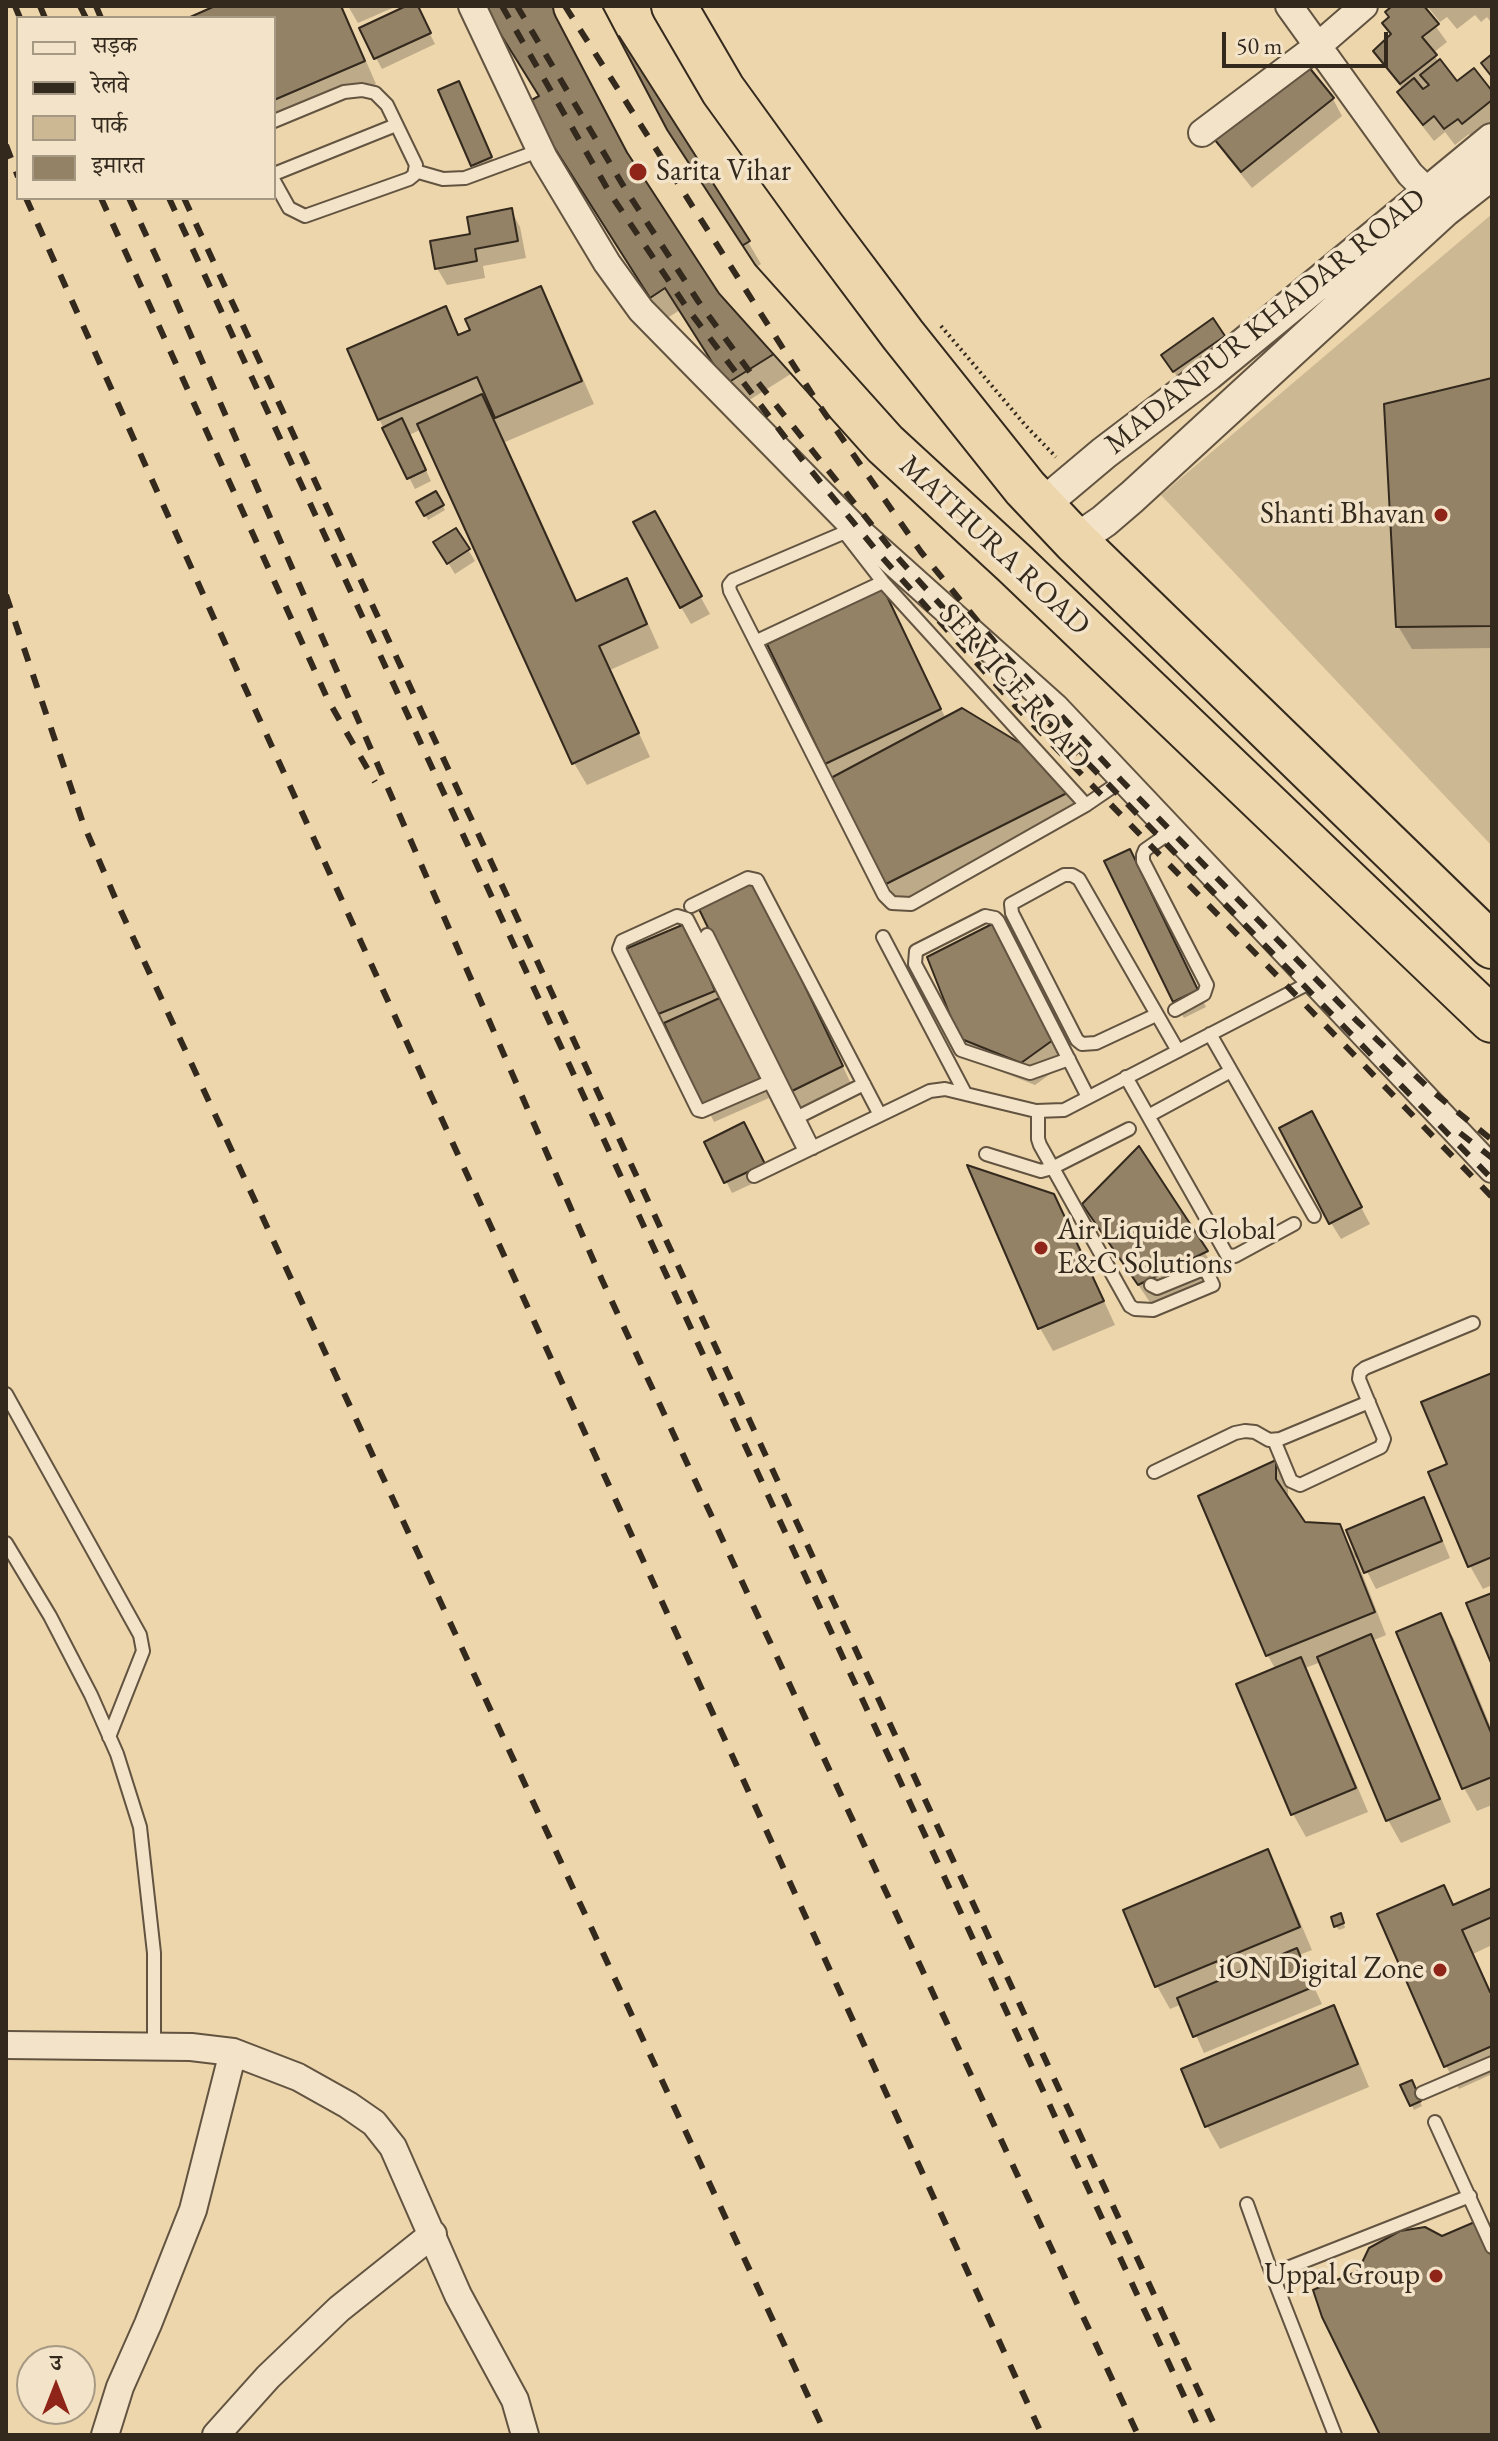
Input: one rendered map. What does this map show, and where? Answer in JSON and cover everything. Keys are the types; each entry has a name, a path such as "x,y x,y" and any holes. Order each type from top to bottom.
{"highway":[{"name":"MATHURA ROAD","path":"576,6 647,141 737,279 885,444 1014,563 1492,1020"},
{"name":"MATHURA ROAD","path":"674,6 723,90 822,227 903,335 1041,506 1492,946"}],"street":[{"path":"472,6 541,150 607,263 641,310 850,531 1056,708 1492,1169"},
{"path":"1289,6 1410,174 1436,201"},
{"path":"1202,133 1319,45 1364,6"},
{"name":"MADANPUR KHADAR ROAD","path":"1075,541 1132,497 1436,201 1492,140"},
{"name":"MADANPUR KHADAR ROAD","path":"1041,506 1104,453 1436,201 1492,173"},
{"path":"6,2045 154,2047 233,2052 298,2077 374,2123 393,2147 458,2295 515,2400 525,2435"},
{"path":"105,2435 120,2387 193,2210 233,2052"},
{"path":"216,2435 268,2377 339,2309 433,2234"}],"lane":[{"path":"276,120 344,92 362,90 375,93 387,105 416,165 409,179 305,216 289,208 276,185"},
{"path":"276,173 396,125"},
{"path":"415,171 443,179 465,178 541,150"},
{"name":"SERVICE ROAD","path":"850,531 869,566 1086,805 911,904 901,906 884,895 729,585 733,580 850,531"},
{"path":"757,641 883,582"},
{"path":"1086,805 1124,779"},
{"path":"1172,831 1145,850 1143,861 1207,985 1204,994 1175,1010"},
{"path":"1156,1015 1096,1043 1082,1044 1077,1040 1012,913 1011,904 1064,875 1079,879 1178,1051"},
{"path":"691,906 748,878 757,880 880,1115"},
{"path":"769,1082 698,1110 619,949 622,941 677,916 687,919 769,1082 809,1150"},
{"path":"1069,1059 1030,1073 961,1050 915,964 916,951 985,916 995,918 1069,1059 1088,1097"},
{"path":"707,935 798,1117 809,1150"},
{"path":"883,937 965,1093"},
{"path":"754,1176 930,1091 945,1089 1038,1111 1064,1110 1313,981"},
{"path":"1210,1034 1314,1216"},
{"path":"1148,1116 1231,1071"},
{"path":"1126,1077 1227,1255 1235,1256 1294,1224"},
{"path":"798,1117 864,1084"},
{"path":"1038,1111 1038,1139 1130,1306 1153,1310 1213,1285 1207,1272 1201,1270 1157,1288 1151,1285"},
{"path":"986,1154 1041,1171 1129,1129"},
{"path":"1274,1440 1291,1481 1300,1485 1384,1444 1359,1379 1360,1372 1473,1323"},
{"path":"6,1394 140,1635 143,1651 109,1737"},
{"path":"1154,1472 1235,1433 1255,1432 1274,1440 1369,1402"},
{"path":"6,1543 50,1616 91,1695 140,1827 154,1953 154,2047"},
{"path":"1422,2093 1492,2063"},
{"path":"1435,2122 1492,2247"},
{"path":"1272,2274 1470,2196"},
{"path":"1247,2204 1335,2435"}],"path":[{"path":"937,321 1026,426 1061,462"}],"green space":[{"path":"1492,214 1492,846 1161,495"}],"building":[{"path":"215,6 341,6 365,61 276,99 276,16 192,16"},
{"path":"406,6 418,6 431,33 374,59 359,28"},
{"name":"Sarita Vihar","path":"483,6 585,6 608,43 619,36 750,241 735,250 793,342 726,384 665,288 650,298 526,103 539,96"},
{"path":"1392,6 1424,6 1439,24 1422,37 1437,55 1400,84 1373,51 1391,34 1382,23 1389,17 1385,12"},
{"path":"1492,54 1492,77 1481,63"},
{"path":"1440,59 1457,81 1474,68 1492,91 1492,100 1462,124 1458,119 1444,129 1434,116 1423,125 1397,92 1414,78 1423,89 1429,85 1420,75"},
{"path":"1308,66 1334,98 1241,172 1215,140"},
{"path":"459,81 492,157 471,166 438,90"},
{"path":"512,208 518,241 475,249 477,261 435,269 430,241 470,234 467,217"},
{"path":"541,286 582,381 495,418 477,377 378,420 347,349 446,306 458,335 470,330 465,319"},
{"path":"1213,318 1225,336 1173,372 1161,355"},
{"name":"Shanti Bhavan","path":"1492,378 1492,626 1396,627 1384,404"},
{"path":"482,394 576,601 627,578 647,624 599,646 639,733 572,764 417,424"},
{"path":"402,418 426,470 407,479 382,428"},
{"path":"436,491 444,505 424,516 416,502"},
{"path":"655,511 702,596 680,608 633,522"},
{"path":"456,528 470,549 447,564 433,542"},
{"path":"883,588 941,709 825,764 767,644"},
{"path":"962,708 1033,751 1071,791 884,885 829,779"},
{"path":"1130,849 1198,990 1173,1002 1104,861"},
{"path":"755,882 843,1066 788,1093 698,907"},
{"path":"687,923 715,991 651,1017 623,950"},
{"path":"994,923 1053,1040 1021,1063 959,1038 927,957"},
{"path":"724,996 761,1080 702,1106 664,1023"},
{"path":"1312,1111 1362,1207 1329,1224 1279,1128"},
{"path":"744,1122 765,1164 724,1183 704,1142"},
{"path":"1139,1146 1208,1251 1138,1285 1082,1204"},
{"name":"Air Liquide Global E&C Solutions","path":"967,1165 1054,1194 1104,1301 1038,1329"},
{"path":"1492,1373 1492,1557 1468,1567 1428,1472 1447,1464 1421,1402"},
{"path":"1276,1460 1276,1479 1305,1522 1340,1524 1375,1612 1266,1656 1198,1496"},
{"path":"1424,1497 1442,1541 1364,1573 1346,1530"},
{"path":"1492,1593 1492,1665 1466,1603"},
{"path":"1441,1613 1492,1735 1492,1777 1462,1789 1396,1632"},
{"path":"1371,1634 1440,1799 1386,1821 1317,1657"},
{"path":"1301,1657 1356,1788 1291,1815 1236,1684"},
{"path":"1268,1849 1300,1927 1155,1987 1123,1910"},
{"name":"iON Digital Zone","path":"1444,1885 1453,1905 1492,1888 1492,1917 1462,1930 1492,1991 1492,2046 1444,2067 1377,1914"},
{"path":"1341,1913 1344,1923 1334,1927 1331,1917"},
{"path":"1297,1948 1313,1987 1193,2037 1177,1998"},
{"path":"1334,2005 1358,2064 1205,2127 1181,2069"},
{"path":"1412,2080 1421,2101 1410,2106 1400,2085"},
{"path":"1477,2221 1492,2248 1492,2435 1380,2435 1322,2317 1313,2290 1358,2271 1369,2248 1400,2231 1425,2227 1442,2236"}],"railway":[{"path":"15,6 19,16"},
{"path":"40,6 44,16"},
{"path":"80,6 85,16"},
{"path":"96,6 100,16"},
{"path":"502,6 611,195 687,308 800,457 880,555 1020,711 1492,1197"},
{"path":"517,6 624,187 698,301 752,375 899,559 1038,712 1492,1179"},
{"path":"565,6 819,405 921,552 1006,656 1121,780 1356,1020 1432,1091 1492,1140"},
{"path":"6,145 16,172"},
{"path":"27,200 237,670 1042,2435"},
{"path":"102,200 328,700 375,782"},
{"path":"130,200 602,1280 1138,2435"},
{"path":"170,200 1202,2435"},
{"path":"185,200 1219,2435"},
{"path":"6,595 83,823 119,907 826,2435"},
{"path":"1460,1133 1492,1158"}],"place":[{"name":"Sarita Vihar","path":"638,172"},
{"name":"Shanti Bhavan","path":"1441,515"},
{"name":"Air Liquide Global E&C Solutions","path":"1041,1248"},
{"name":"iON Digital Zone","path":"1440,1970"},
{"name":"Uppal Group","path":"1436,2276"}]}
